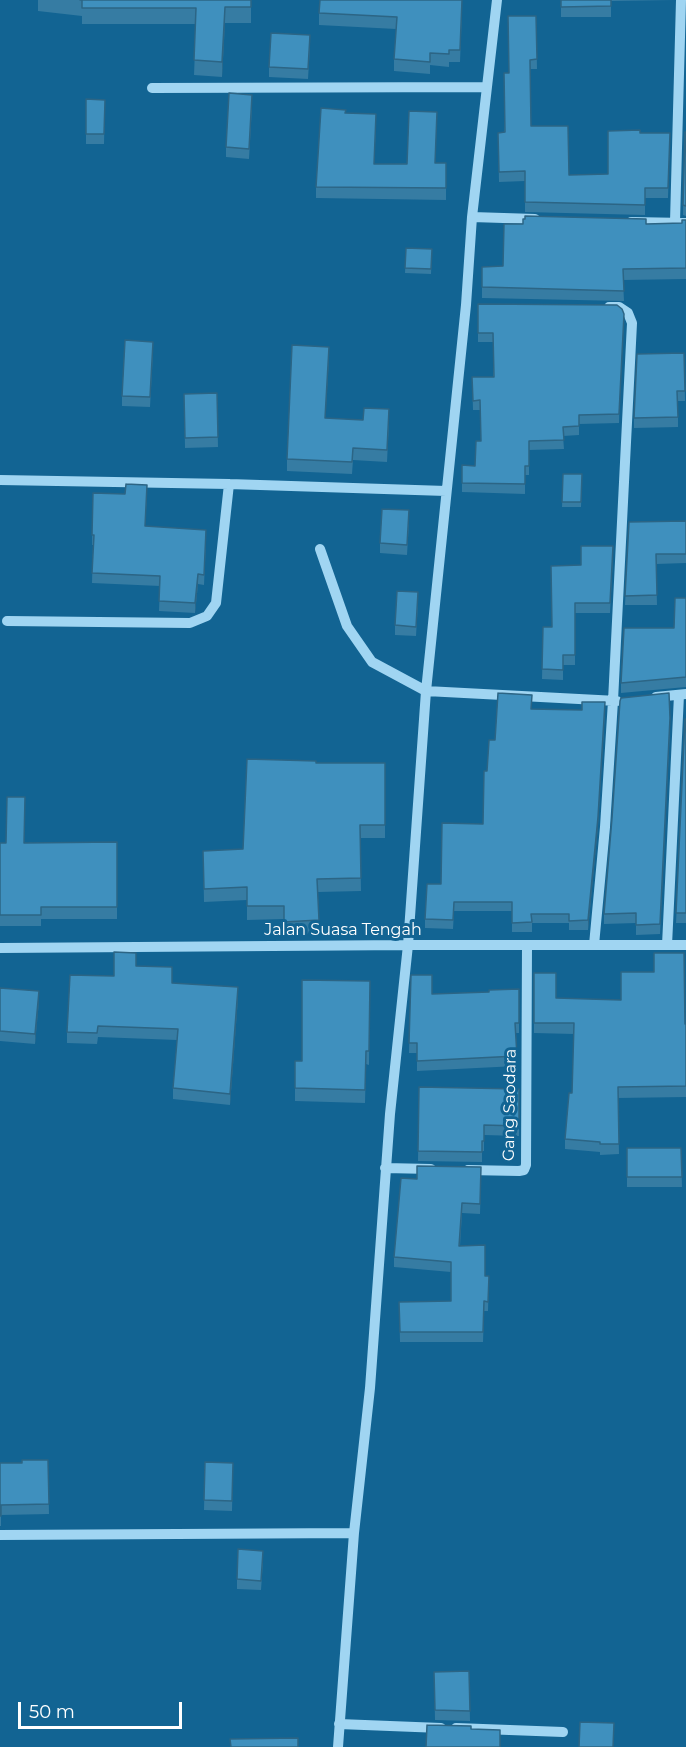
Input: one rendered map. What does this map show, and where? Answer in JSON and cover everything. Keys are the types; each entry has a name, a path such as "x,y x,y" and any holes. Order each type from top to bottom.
{"street":[{"path":"338,1747 354,1533 370,1388 408,945 426,691 466,305 472,216 496,0"},
{"path":"620,222 680,222 681,0"},
{"path":"152,88 487,87"},
{"path":"472,216 544,220"},
{"path":"466,305 478,305"},
{"path":"594,945 618,701 632,323 628,313 619,308 595,307"},
{"path":"0,480 446,491"},
{"path":"7,621 190,623 207,616 216,603 229,484"},
{"path":"320,549 347,626 372,662 426,691 618,701"},
{"path":"646,698 682,694 667,945"},
{"name":"Gang Saodara","path":"388,1168 524,1170 526,1165 527,945"},
{"name":"Jalan Suasa Tengah","path":"0,948 686,945"},
{"path":"0,1535 354,1533"},
{"path":"339,1724 563,1732"}],"building":[{"path":"82,0 251,0 251,7 225,7 222,62 194,60 196,8 82,8"},
{"path":"320,0 462,0 460,50 449,50 449,54 430,53 430,62 394,59 397,17 319,13"},
{"path":"561,0 611,0 611,6 561,7"},
{"path":"508,16 536,16 537,59 530,60 531,126 568,126 569,175 608,174 608,131 640,130 640,133 670,133 668,188 645,188 645,205 525,202 525,171 499,172 498,133 505,132 504,73 509,73"},
{"path":"271,33 310,35 308,69 269,67"},
{"path":"229,93 252,95 249,149 226,147"},
{"path":"86,99 105,100 104,134 86,134"},
{"path":"321,108 346,110 345,113 376,114 374,164 407,164 409,111 437,112 435,163 446,163 446,188 316,187"},
{"path":"686,132 686,206 683,205"},
{"path":"525,216 646,219 646,224 682,223 682,220 686,220 686,268 623,269 624,291 482,287 482,267 503,266 504,224 523,224"},
{"path":"406,248 432,249 431,269 405,268"},
{"path":"478,304 617,305 624,314 619,414 579,415 579,426 563,427 564,440 529,441 529,466 525,466 525,484 462,483 462,465 475,466 476,441 481,441 480,400 473,401 472,377 494,377 493,333 478,333"},
{"path":"125,340 153,342 150,397 122,396"},
{"path":"292,345 329,347 325,418 363,420 364,408 389,409 387,450 353,448 352,462 287,459"},
{"path":"684,353 685,391 677,391 678,417 634,418 637,354"},
{"path":"217,393 218,437 185,438 184,394"},
{"path":"563,474 582,474 581,502 562,502"},
{"path":"126,484 147,485 145,526 206,530 204,575 198,574 195,603 159,601 160,576 92,573 93,493 125,494"},
{"path":"382,509 409,510 407,545 380,543"},
{"path":"686,521 686,554 656,554 657,595 625,596 629,522"},
{"path":"581,546 613,546 610,603 575,603 575,655 563,655 563,670 542,669 543,627 552,627 551,566 581,565"},
{"path":"397,591 418,592 416,627 395,625"},
{"path":"675,598 686,598 686,677 621,683 624,628 674,628"},
{"path":"498,693 532,695 531,709 582,710 582,702 605,702 598,817 588,920 569,921 569,914 531,914 532,922 512,923 512,902 454,902 453,920 425,919 427,884 441,884 442,823 483,824 484,771 487,771 489,740 495,740"},
{"path":"669,693 670,718 660,924 636,925 636,913 604,914 620,701 621,698"},
{"path":"685,719 686,913 676,913"},
{"path":"247,759 316,761 316,763 385,763 385,825 360,825 361,878 317,879 319,920 284,922 284,906 247,906 247,887 204,889 203,851 243,849"},
{"path":"7,797 25,797 24,843 117,842 117,907 41,907 41,915 0,915 0,843 6,843"},
{"path":"114,952 136,953 136,966 172,967 172,983 238,987 230,1094 173,1088 178,1029 98,1026 97,1033 67,1032 70,975 114,976"},
{"path":"654,953 684,953 686,1086 618,1087 619,1144 565,1139 569,1093 572,1093 574,1023 534,1023 534,973 556,973 556,998 621,1000 621,972 654,972"},
{"path":"411,975 432,975 432,994 519,989 519,1023 515,1023 517,1056 417,1061 417,1043 409,1043"},
{"path":"302,980 370,981 369,1051 366,1051 365,1090 295,1088 295,1061 302,1061"},
{"path":"0,988 39,991 35,1034 0,1031"},
{"path":"419,1087 519,1089 519,1126 484,1125 482,1152 418,1151"},
{"path":"627,1148 681,1148 682,1177 627,1177"},
{"path":"417,1166 481,1167 480,1204 462,1203 459,1246 485,1245 485,1276 489,1276 488,1302 484,1301 483,1332 400,1332 399,1302 451,1301 451,1262 394,1257 401,1178 417,1179"},
{"path":"22,1460 48,1460 49,1504 1,1505 0,1516 0,1463 22,1463"},
{"path":"205,1462 233,1463 232,1501 204,1500"},
{"path":"238,1549 263,1551 261,1581 237,1579"},
{"path":"469,1671 470,1711 435,1710 434,1672"},
{"path":"580,1722 614,1723 613,1747 579,1747"},
{"path":"427,1725 471,1726 471,1729 500,1730 500,1747 426,1747"},
{"path":"298,1738 298,1747 231,1747 230,1739"}]}
